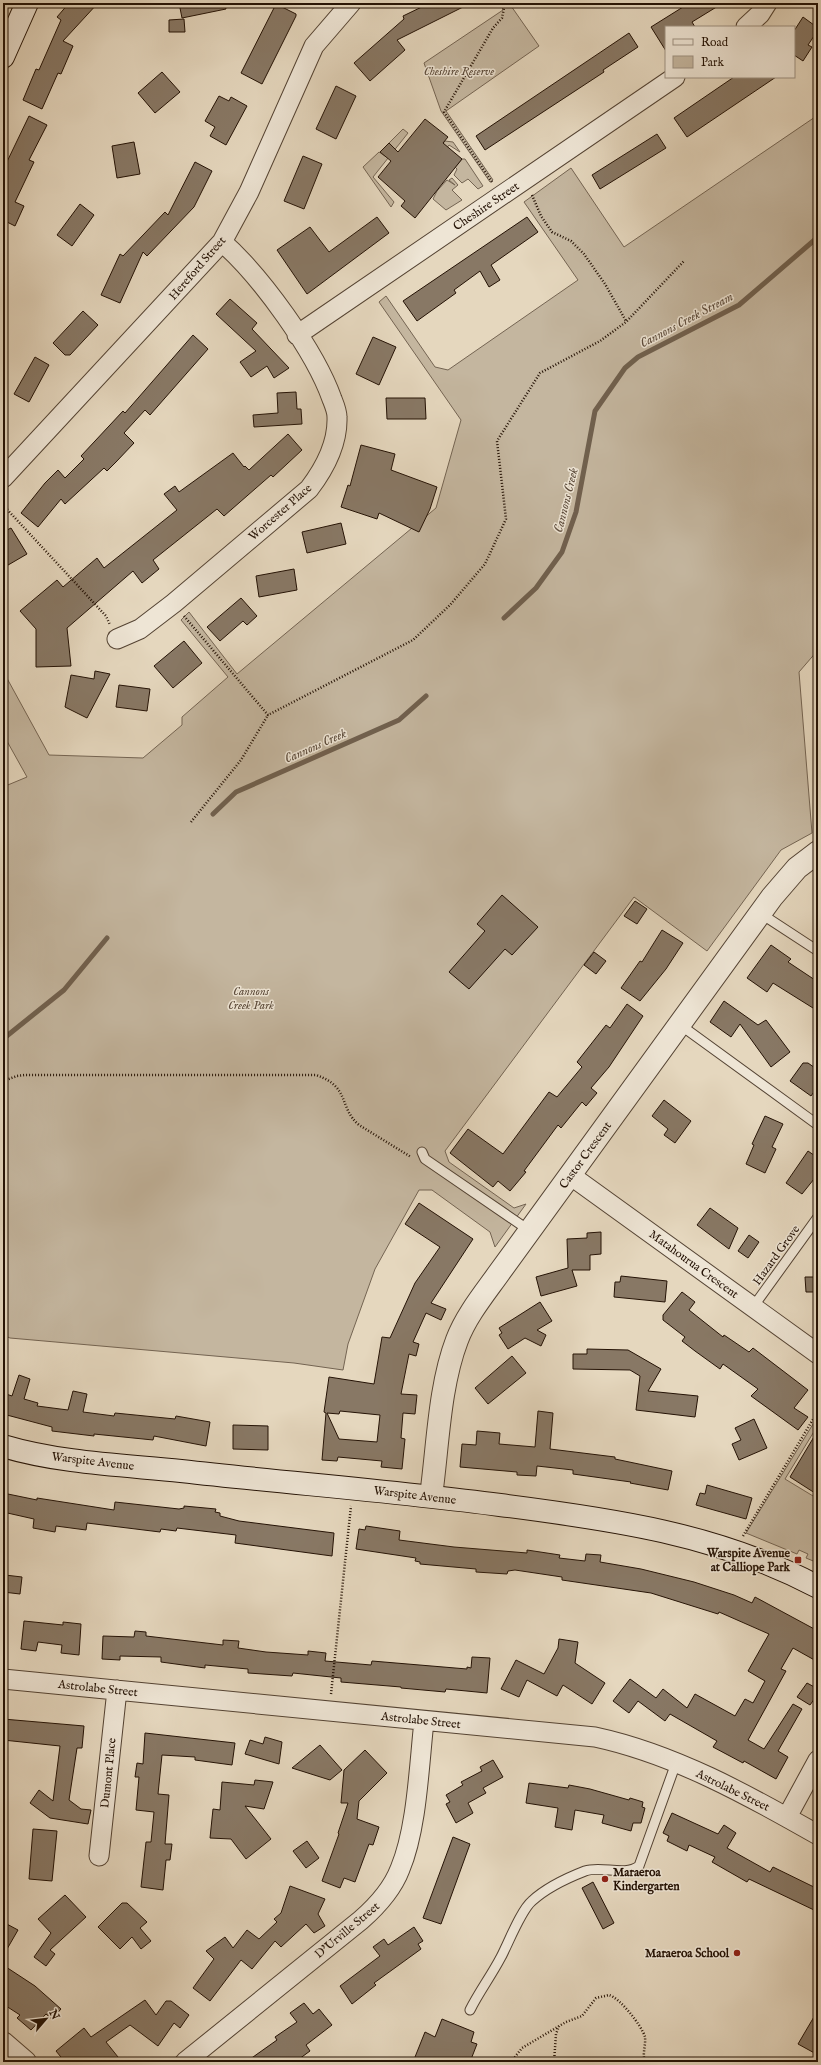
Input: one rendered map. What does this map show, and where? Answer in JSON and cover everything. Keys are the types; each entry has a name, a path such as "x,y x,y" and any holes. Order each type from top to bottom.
{"main road":[{"path":"3,57 27,3"},
{"name":"Castor Crescent","path":"432,1496 447,1373 457,1340 476,1306 784,881 797,868 818,852"},
{"name":"Warspite Avenue","path":"3,1446 70,1460 352,1487 602,1518 667,1531 745,1556 818,1587"},
{"path":"3,2043 25,2062"}],"street":[{"name":"Hereford Street","path":"3,478 222,242 249,192 314,46 351,3"},
{"path":"747,26 760,14 767,3"},
{"name":"Cheshire Street","path":"297,335 674,78"},
{"name":"Worcester Place","path":"117,639 140,629 174,603 309,489 325,468 333,446 338,416 326,382 297,335 258,280 239,257 222,242"},
{"name":"Matahourua Crescent","path":"570,1175 818,1354"},
{"name":"Astrolabe Street","path":"3,1679 595,1737 634,1747 714,1779 818,1835"},
{"name":"Dumont Place","path":"99,1856 117,1690"},
{"name":"D'Urville Street","path":"185,2062 362,1920 380,1903 400,1870 411,1833 424,1721"},
{"path":"786,1817 818,1760"}],"lane":[{"path":"760,913 818,951"},
{"path":"679,1024 818,1125"},
{"path":"422,1152 425,1159 530,1231"},
{"name":"Hazard Grove","path":"754,1307 818,1218"},
{"path":"470,2010 500,1959 523,1912 531,1901 564,1881 587,1870 625,1870 639,1866 676,1763"}],"path":[{"path":"501,196 444,112 493,28 502,18 505,3"},
{"path":"524,181 541,216 552,232 571,241 584,254 605,284 626,322"},
{"path":"191,822 241,760 268,715 414,640 450,605 485,564 506,519 497,441 540,373 600,341 626,322 684,261"},
{"path":"3,505 106,616 117,639"},
{"path":"174,603 268,715"},
{"path":"3,1081 25,1075 316,1075 328,1081 339,1090 352,1119 359,1125 412,1158 422,1152"},
{"path":"744,1534 818,1411"},
{"path":"329,1710 352,1487"},
{"path":"511,2062 522,2048 570,2020 582,2016 596,1998 605,1995 614,1996 621,2002 643,2032 645,2040 643,2050 644,2062"},
{"path":"554,2062 556,2034 559,2026"}],"green space":[{"name":"Cheshire Reserve","path":"501,3 509,3 539,46 446,111 493,180 490,182 441,111 424,63 503,10"},
{"name":"Cannons Creek Park","path":"818,115 818,650 799,672 812,833 781,850 707,951 634,897 445,1151 449,1162 514,1208 526,1204 495,1247 490,1232 432,1190 419,1190 375,1269 348,1344 343,1370 294,1363 10,1338 3,1335 3,787 27,777 3,734 3,671 49,755 143,758 182,725 182,717 228,677 181,620 189,612 237,674 436,508 461,420 379,302 386,296 435,367 448,370 578,280 524,202 571,168 624,247"},
{"path":"403,129 408,133 373,177 394,202 391,207 363,167 379,152 385,156 393,148 389,143"},
{"path":"445,141 453,142 460,152 449,145 439,158 434,155"},
{"path":"462,159 465,159 483,186 478,189 468,179 462,183 454,175 457,169 455,167"},
{"path":"452,178 458,185 452,190 462,200 446,210 433,199 437,191 447,180 455,185 449,180"},
{"path":"818,1416 818,1425 785,1479 818,1499 818,1563 806,1558 808,1554 799,1550 797,1554 746,1533"}],"building":[{"path":"69,3 98,3 63,41 73,46 61,74 58,73 42,109 23,100 36,69 39,70 61,20 57,17"},
{"path":"179,3 225,3 226,9 182,18"},
{"path":"430,3 471,3 397,40 405,50 370,81 354,63 404,19 403,16"},
{"path":"681,3 723,3 692,22 694,26 665,26 665,49 651,27 683,7"},
{"path":"276,4 296,14 296,16 262,84 241,73"},
{"path":"803,17 818,28 808,45 812,47 803,61 795,56 795,29"},
{"path":"184,19 185,32 169,32 169,20"},
{"path":"629,33 638,47 603,70 604,72 485,150 476,136"},
{"path":"162,72 180,92 155,113 138,93"},
{"path":"733,78 775,78 687,137 674,118"},
{"path":"336,86 356,96 336,139 316,129"},
{"path":"219,96 229,101 231,97 247,106 226,145 210,136 215,127 205,121"},
{"path":"29,116 47,125 29,160 34,162 15,202 24,206 15,226 5,221 3,227 3,170"},
{"path":"425,119 448,137 443,143 462,159 415,218 401,206 405,201 378,177 391,161 380,152 389,143 398,152"},
{"path":"657,134 666,148 600,189 592,175"},
{"path":"134,142 140,174 117,178 112,146"},
{"path":"303,156 322,164 304,209 284,201"},
{"path":"195,162 212,171 194,207 147,256 143,252 120,303 101,295 120,254 123,256 165,212 168,215"},
{"path":"80,204 94,215 72,246 57,235"},
{"path":"377,217 389,233 307,294 277,250 310,227 329,252"},
{"path":"527,217 538,232 491,265 500,280 489,287 480,271 454,290 456,293 417,321 403,301"},
{"path":"230,299 257,323 252,329 289,368 274,378 267,366 251,377 240,362 256,351 216,314"},
{"path":"83,311 98,325 70,355 65,355 53,343"},
{"path":"193,335 208,349 150,415 145,410 124,433 134,443 116,462 107,471 104,468 65,504 61,499 38,527 21,513 45,483 58,470 65,478 84,459 81,456 123,411 125,413"},
{"path":"373,337 396,347 379,385 356,374"},
{"path":"35,357 49,365 29,402 14,394"},
{"path":"296,392 297,409 301,409 302,424 254,427 253,415 278,413 277,393"},
{"path":"386,398 425,398 426,419 387,419"},
{"path":"288,434 302,450 273,477 271,475 224,516 217,509 153,560 159,569 142,583 133,571 67,628 71,666 36,667 36,629 20,611 57,580 63,587 97,558 104,568 177,510 164,494 175,486 179,492 233,453 244,467 245,466 249,470"},
{"path":"361,445 395,454 391,470 437,487 430,509 419,532 379,513 377,519 341,507 348,485 350,486"},
{"path":"341,523 346,544 307,553 302,532"},
{"path":"11,528 27,554 3,568 3,532"},
{"path":"294,569 297,590 259,597 256,576"},
{"path":"241,598 257,616 247,625 243,621 220,641 207,627"},
{"path":"184,641 202,663 173,688 154,666"},
{"path":"95,671 110,674 87,718 65,707 71,675 94,679"},
{"path":"119,685 150,689 147,711 116,707"},
{"path":"502,895 538,927 512,955 505,949 469,989 449,972 485,931 477,924"},
{"path":"635,901 647,909 637,924 624,916"},
{"path":"662,930 683,943 666,969 640,1001 621,988 640,961 642,962"},
{"path":"771,945 791,959 788,962 818,982 818,1000 813,1008 773,983 767,992 747,978"},
{"path":"594,952 606,961 596,974 584,965"},
{"path":"724,1001 758,1025 766,1020 790,1052 771,1067 740,1024 731,1037 710,1022"},
{"path":"627,1004 643,1016 609,1067 591,1088 597,1093 586,1106 582,1102 561,1128 558,1125 524,1171 526,1172 510,1191 498,1181 493,1187 450,1153 468,1129 503,1154 549,1092 557,1097 582,1067 577,1062 606,1025 610,1028"},
{"path":"803,1063 808,1063 818,1070 818,1086 811,1096 790,1081"},
{"path":"664,1100 691,1121 675,1143 664,1135 668,1129 652,1116"},
{"path":"765,1116 783,1124 772,1147 776,1149 765,1173 746,1164 754,1145 752,1144"},
{"path":"808,1151 818,1158 818,1174 802,1194 786,1183"},
{"path":"419,1203 473,1239 431,1303 446,1309 441,1320 426,1313 413,1342 419,1344 416,1356 409,1354 401,1394 417,1395 415,1414 403,1413 401,1438 405,1439 402,1469 381,1467 382,1461 338,1457 337,1461 322,1460 326,1413 324,1412 329,1377 374,1384 382,1337 390,1338 415,1283 440,1247 405,1224","holes":["340,1411 380,1415 377,1442 339,1439 327,1413 339,1414"]},
{"path":"710,1208 738,1228 729,1249 697,1225"},
{"path":"601,1232 601,1254 590,1255 590,1270 572,1270 577,1286 541,1296 536,1277 568,1268 567,1239 587,1238 587,1233"},
{"path":"749,1235 759,1242 748,1258 738,1251"},
{"path":"621,1276 667,1281 665,1302 614,1297 615,1282 620,1282"},
{"path":"805,1277 818,1277 818,1292 806,1292"},
{"path":"682,1292 695,1302 689,1310 723,1337 724,1335 749,1352 753,1348 808,1390 794,1408 808,1417 798,1430 751,1396 758,1389 723,1364 720,1369 695,1351 682,1341 685,1337 663,1320 663,1315"},
{"path":"540,1302 552,1321 537,1330 546,1335 541,1346 525,1338 508,1349 499,1335 502,1333 499,1328"},
{"path":"587,1349 628,1350 661,1369 648,1391 698,1396 695,1417 636,1410 640,1376 630,1370 573,1369 573,1354 587,1354"},
{"path":"512,1356 526,1373 488,1404 475,1388"},
{"path":"19,1375 30,1379 24,1399 38,1403 37,1406 68,1410 73,1391 87,1394 83,1412 114,1416 115,1413 175,1419 176,1416 210,1422 206,1446 154,1436 153,1440 94,1434 94,1436 52,1431 52,1427 3,1414 3,1393 12,1396"},
{"path":"538,1411 553,1413 550,1449 615,1457 615,1459 672,1471 668,1490 630,1483 631,1482 573,1474 573,1470 537,1466 536,1476 517,1475 517,1472 460,1467 462,1444 476,1445 477,1431 500,1433 499,1444 535,1447"},
{"path":"754,1419 767,1448 739,1460 732,1444 741,1440 735,1428"},
{"path":"233,1425 268,1426 268,1450 233,1449"},
{"path":"818,1430 818,1495 790,1477"},
{"path":"707,1485 752,1498 746,1519 696,1505 700,1493 705,1494"},
{"path":"3,1493 37,1500 37,1498 114,1510 115,1502 179,1509 184,1508 184,1506 216,1509 215,1512 220,1513 220,1516 239,1521 334,1533 332,1556 235,1543 236,1535 177,1528 176,1531 161,1529 160,1532 87,1523 86,1530 56,1526 55,1532 33,1528 34,1519 3,1512"},
{"path":"366,1526 400,1531 399,1540 454,1547 527,1553 527,1550 560,1555 559,1558 585,1561 586,1554 601,1555 600,1562 641,1569 694,1582 734,1595 752,1603 755,1597 818,1631 818,1662 793,1648 781,1669 786,1671 748,1740 764,1749 793,1704 802,1709 778,1751 788,1757 776,1779 744,1761 743,1763 713,1747 717,1741 670,1714 665,1721 638,1701 629,1713 613,1701 630,1679 656,1698 663,1689 687,1708 695,1694 735,1716 745,1699 753,1703 765,1681 748,1671 769,1634 719,1612 718,1614 651,1593 562,1580 562,1577 515,1570 508,1571 507,1574 476,1572 476,1569 420,1564 420,1562 415,1561 416,1558 356,1549 359,1529 365,1530"},
{"path":"5,1575 22,1577 20,1594 3,1592"},
{"path":"24,1621 63,1625 63,1622 81,1624 79,1655 61,1653 62,1645 38,1642 36,1651 21,1649"},
{"path":"135,1631 146,1632 146,1636 223,1645 223,1640 239,1641 238,1648 266,1652 308,1655 308,1651 326,1653 325,1661 371,1665 372,1661 467,1669 467,1667 471,1668 472,1657 490,1658 487,1693 446,1689 445,1692 341,1682 341,1678 293,1673 292,1676 248,1673 248,1669 205,1665 205,1668 161,1662 161,1657 120,1656 120,1660 102,1659 103,1636 134,1637"},
{"path":"559,1639 578,1642 575,1663 605,1683 592,1704 563,1685 557,1696 527,1680 519,1697 501,1689 516,1660 544,1674 558,1648"},
{"path":"807,1683 818,1689 818,1694 810,1705 797,1697"},
{"path":"3,1719 84,1726 82,1748 77,1748 69,1800 81,1809 91,1810 88,1824 50,1818 30,1803 39,1790 53,1801 60,1746 3,1740"},
{"path":"145,1733 235,1743 232,1765 195,1760 195,1757 162,1755 158,1794 169,1795 165,1844 172,1844 170,1860 166,1860 163,1890 141,1887 146,1842 151,1842 154,1812 136,1810 139,1777 135,1777 137,1763 143,1764"},
{"path":"265,1737 282,1742 279,1764 245,1754 250,1740 263,1744"},
{"path":"320,1745 342,1770 330,1780 292,1768"},
{"path":"365,1750 387,1773 359,1801 357,1819 379,1827 373,1845 369,1844 355,1882 344,1878 340,1888 322,1881 339,1834 338,1833 348,1803 341,1803 344,1770"},
{"path":"493,1760 503,1777 483,1788 486,1793 468,1803 473,1813 456,1823 446,1804 450,1802 446,1795 463,1785 461,1782 482,1771 480,1767"},
{"path":"255,1780 273,1782 264,1809 245,1806 271,1839 246,1859 231,1839 210,1838 213,1809 220,1810 222,1782 254,1785"},
{"path":"529,1783 568,1788 569,1785 643,1802 642,1807 645,1808 641,1823 633,1823 631,1831 602,1823 604,1815 575,1810 572,1830 555,1827 558,1808 526,1803"},
{"path":"672,1813 718,1834 724,1825 736,1833 727,1848 770,1872 773,1867 818,1889 818,1903 814,1910 749,1879 747,1882 712,1862 715,1857 689,1845 687,1851 667,1841 669,1836 663,1833"},
{"path":"33,1829 57,1831 52,1881 29,1879"},
{"path":"453,1837 470,1844 441,1924 423,1918"},
{"path":"307,1841 319,1858 306,1868 293,1851"},
{"path":"593,1882 614,1923 603,1929 582,1888"},
{"path":"290,1886 325,1899 318,1914 325,1926 314,1933 306,1924 281,1947 275,1941 252,1969 241,1960 210,2001 193,1988 214,1959 206,1951 225,1937 233,1948 247,1930 259,1939 277,1922 274,1919 281,1913"},
{"path":"65,1895 86,1917 50,1950 55,1954 46,1966 34,1957 51,1933 38,1919"},
{"path":"122,1903 127,1903 147,1922 140,1928 151,1941 141,1949 132,1937 120,1949 98,1927"},
{"path":"3,1922 18,1930 3,1956"},
{"path":"414,1927 423,1941 418,1944 421,1949 374,1983 376,1985 352,2004 340,1986 380,1956 373,1947 384,1939 388,1945"},
{"path":"3,1965 35,1986 61,2009 52,2019 46,2014 31,2030 17,2018 20,2015 3,2004"},
{"path":"145,2000 156,2015 166,2001 171,2001 189,2015 180,2028 174,2023 158,2046 130,2025 106,2042 122,2062 65,2062 56,2051 84,2028 91,2037"},
{"path":"304,2003 313,2014 319,2009 332,2025 306,2045 310,2051 295,2062 246,2062 277,2040 275,2037 297,2022 290,2013"},
{"path":"818,2010 818,2055 798,2044"},
{"path":"442,2019 474,2032 471,2042 477,2044 470,2062 413,2062 425,2032 435,2037"}],"waterway":[{"name":"Cannons Creek Stream","path":"504,618 536,588 562,552 576,512 595,411 625,368 638,357 739,305 818,237"},
{"name":"Cannons Creek","path":"213,814 236,792 399,720 426,696"},
{"name":"Cannons Creek","path":"3,1039 64,990 107,938"}],"place":[{"name":"Warspite Avenue at Calliope Park","path":"798,1560"},
{"name":"Maraeroa Kindergarten","path":"605,1879"},
{"name":"Maraeroa School","path":"737,1953"}]}
